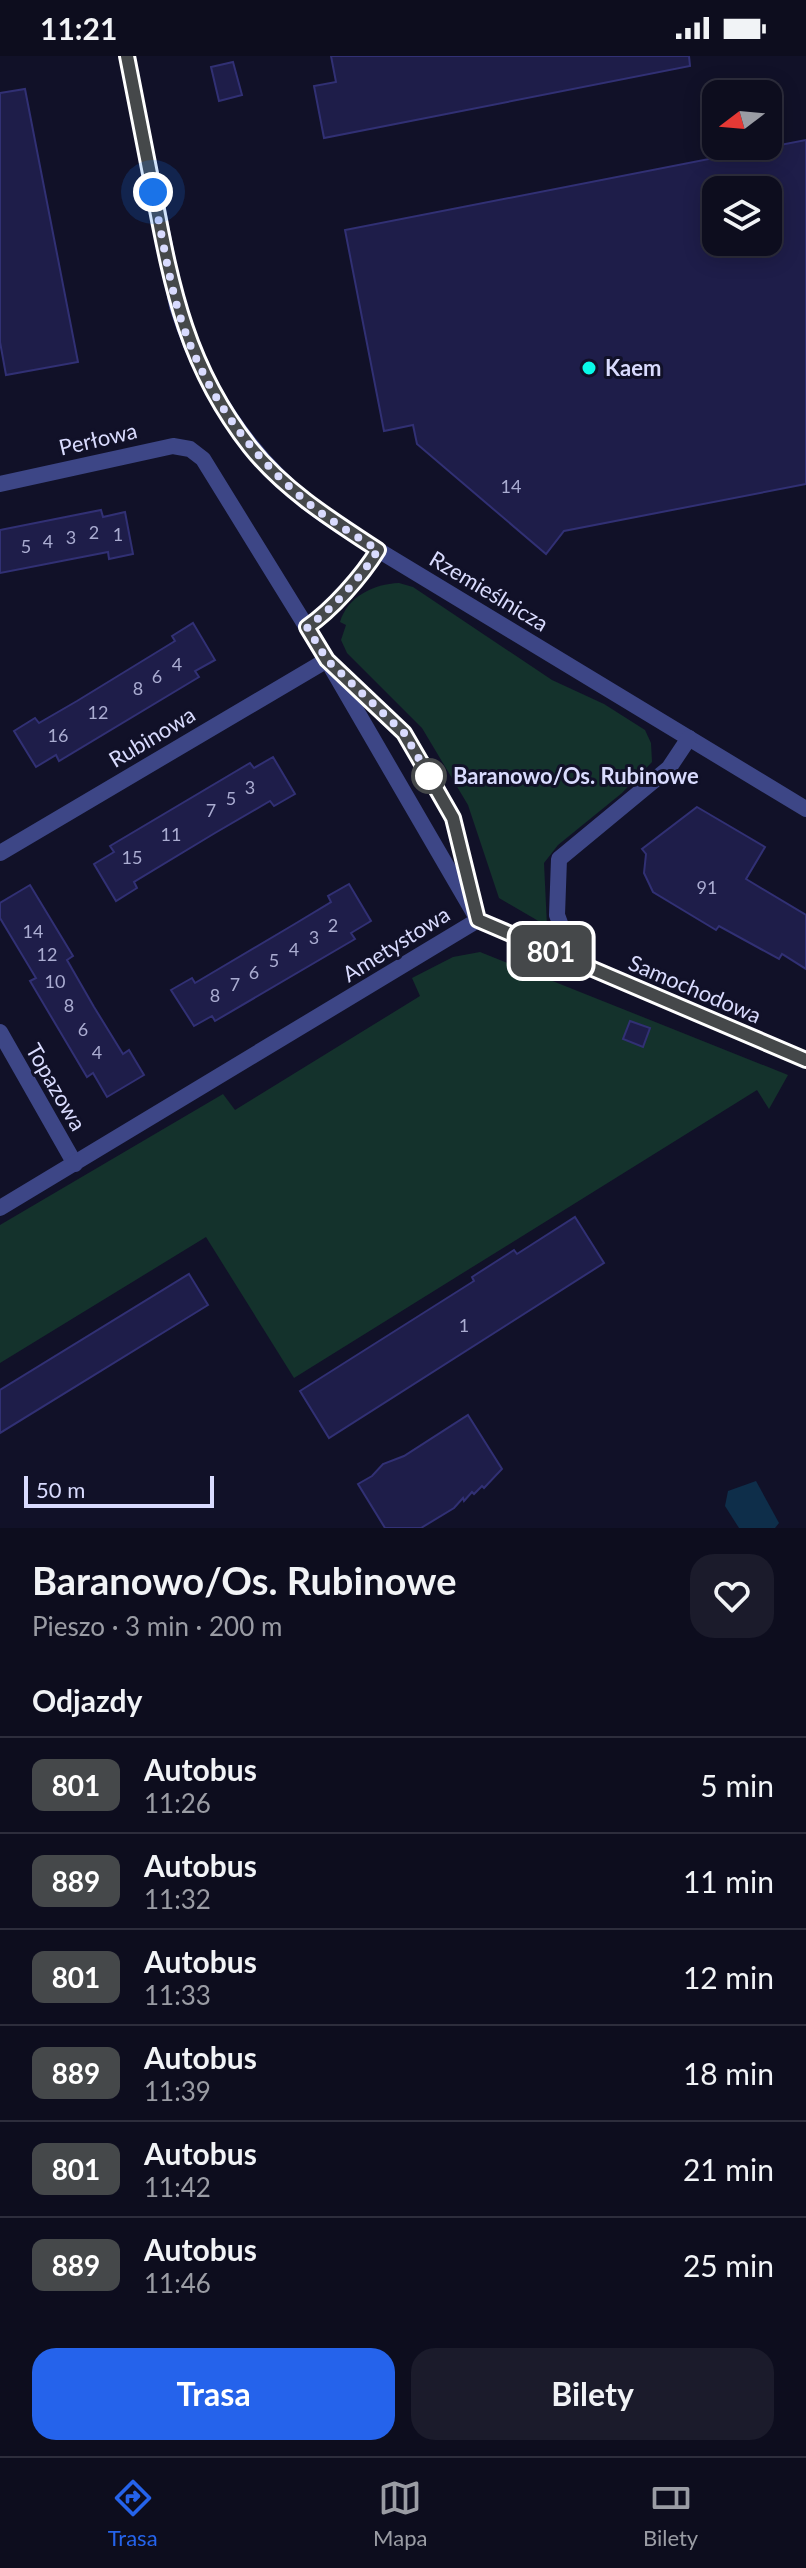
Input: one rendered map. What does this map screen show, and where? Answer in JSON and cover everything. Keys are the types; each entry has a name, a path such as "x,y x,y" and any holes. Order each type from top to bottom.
{"street":[{"name":"Rzemieślnicza","path":"127,56 169,273 186,333 224,410 252,449 319,511 378,550 806,809"},
{"name":"Perłowa","path":"0,484 173,446 190,449 203,459"},
{"name":"Ametystowa","path":"0,1208 478,920 327,660 203,459"},
{"path":"307,627 319,619 378,550"},
{"name":"Rubinowa","path":"0,853 327,660"},
{"path":"574,961 557,915 559,859 669,768 689,738"},
{"name":"Samochodowa","path":"478,920 806,1060"},
{"name":"Topazowa","path":"0,1032 75,1164"}],"lane":[{"path":"327,660 404,733 435,786 453,818 478,920"}],"green space":[{"path":"399,583 413,587 552,680 604,704 645,730 651,743 652,762 622,793 558,845 544,863 547,926 499,898 468,805 422,728 347,653 341,640 346,625 340,622 356,598 371,589"},
{"path":"480,952 788,1075 769,1109 757,1090 294,1378 206,1237 0,1363 0,1225 223,1094 235,1110 420,996 412,978 453,957"}],"water":[{"path":"756,1481 779,1523 775,1528 739,1528 725,1506 728,1491"}],"building":[{"path":"331,56 689,56 690,66 324,138 314,86 336,82"},
{"path":"233,62 242,95 219,101 211,67"},
{"path":"25,89 78,362 6,375 0,342 0,93"},
{"path":"806,140 806,484 564,531 546,554 417,444 413,425 384,431 345,230 704,160 782,160 782,145"},
{"path":"101,510 103,517 125,512 133,554 109,559 108,552 0,573 0,530"},
{"path":"193,623 215,660 195,671 199,677 59,761 56,755 36,767 14,731 35,718 39,723 77,701 175,641 172,636"},
{"path":"273,757 295,794 274,806 270,801 215,833 134,882 137,888 116,901 94,864 114,852 110,846 250,763 254,768"},
{"path":"697,807 765,847 746,879 806,915 806,969 782,954 779,959 719,926 716,930 653,892 644,873 646,854 642,849"},
{"path":"349,884 371,921 351,933 355,939 215,1021 212,1016 194,1026 171,990 192,978 195,983 293,925 331,902 328,896"},
{"path":"30,885 73,956 67,960 94,1007 123,1054 129,1050 144,1075 107,1097 93,1073 87,1077 30,981 36,978 0,918 0,903"},
{"path":"630,1021 650,1028 643,1047 623,1039"},
{"path":"575,1217 604,1263 329,1438 300,1391 474,1281 472,1277 514,1250 517,1254"},
{"path":"189,1274 208,1305 0,1433 0,1390"},
{"path":"468,1415 502,1469 484,1488 482,1486 474,1494 472,1492 464,1501 463,1498 454,1508 421,1528 385,1528 358,1484 372,1476 383,1464 404,1456"}],"bus line":[{"name":"801","path":"127,56 169,273 186,333 224,410 252,449 319,511 378,550 319,619 307,627 327,660 404,733 453,818 478,920 806,1060"}],"place":[{"name":"Kaem","path":"589,368"},
{"name":"Baranowo/Os. Rubinowe","path":"429,776"}],"route":[{"path":"153,192 177,306 197,360 224,410 252,449 289,486 319,511 378,550 319,619 307,627 327,660 404,733 429,776"}]}
